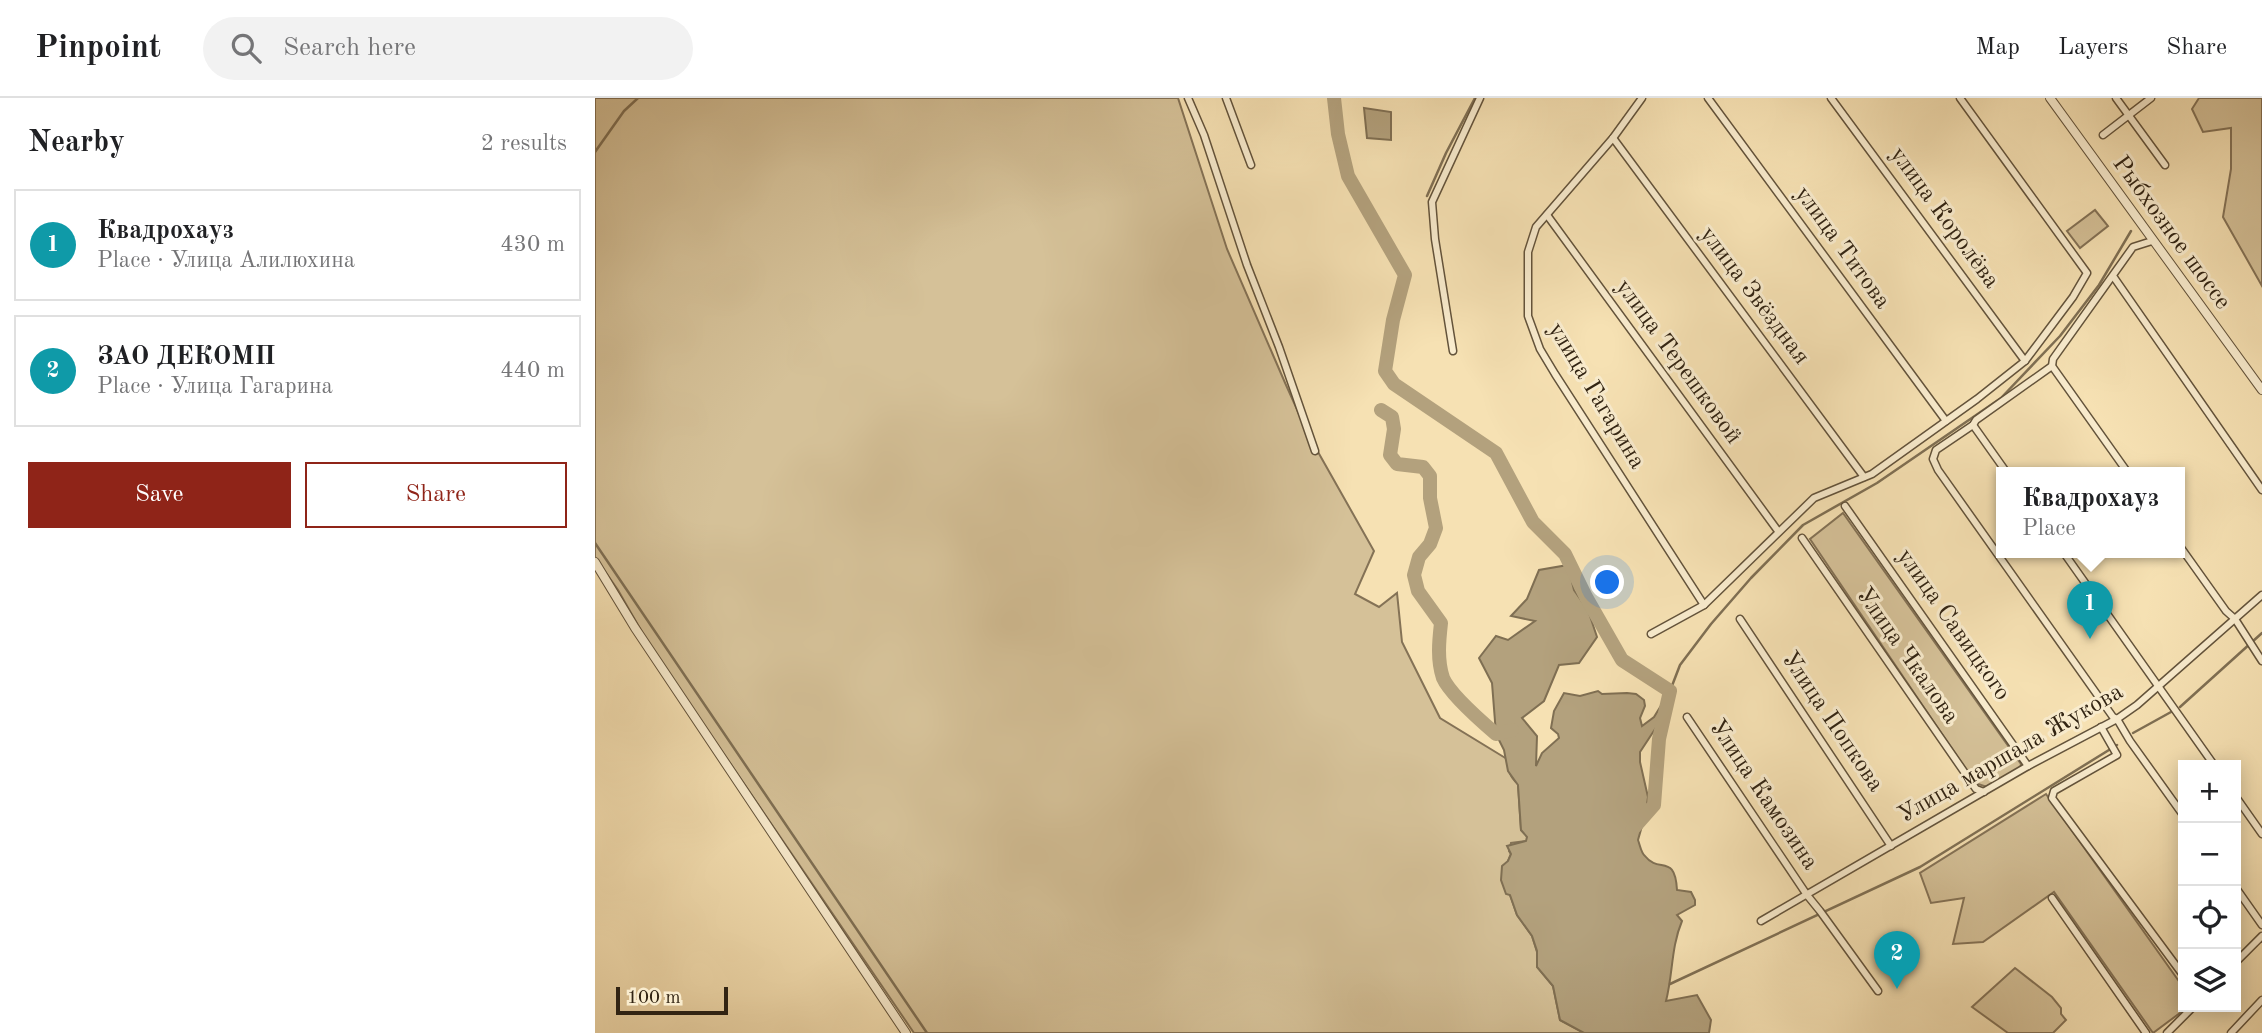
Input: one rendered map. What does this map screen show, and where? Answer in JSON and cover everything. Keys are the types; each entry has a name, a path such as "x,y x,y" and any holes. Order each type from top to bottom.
{"street":[{"path":"1188,98 1204,135 1247,265 1315,451"},
{"path":"1226,98 1251,165"},
{"path":"1453,351 1435,239 1432,202 1480,98"},
{"name":"улица Гагарина","path":"1642,98 1613,138 1536,227 1528,252 1528,316 1540,349 1704,605"},
{"name":"улица Титова","path":"1708,98 1946,421"},
{"name":"улица Королёва","path":"1831,98 2025,361"},
{"path":"1651,634 1704,605 1814,498 1872,474 2025,361 2073,297 2087,273 1960,98"},
{"name":"Рыбхозное шоссе","path":"2050,98 2262,390"},
{"path":"2116,98 2165,165"},
{"path":"2103,135 2151,98"},
{"name":"улица Звёздная","path":"1613,138 1864,477"},
{"name":"улица Терешковой","path":"1547,215 1778,531"},
{"path":"2124,467 2052,366 2053,359 2133,247 2152,241"},
{"path":"2113,276 2262,490"},
{"path":"1996,551 1938,470 1933,459 1935,450 2052,366"},
{"path":"1973,425 2003,467"},
{"name":"улица Савицкого","path":"1845,506 2028,766"},
{"name":"Улица Чкалова","path":"1802,538 1976,789 1984,792"},
{"path":"2185,553 2226,611 2235,619 2262,661"},
{"path":"2001,558 2178,808"},
{"path":"2068,558 2210,760"},
{"path":"595,562 635,628 906,1033"},
{"name":"Улица маршала Жукова","path":"1761,921 2115,718 2159,685 2262,595"},
{"name":"Улица Попкова","path":"1740,619 1891,846"},
{"name":"Улица Камозина","path":"1687,717 1807,895 1878,991"},
{"path":"2101,727 2117,755 2053,794 2178,968"},
{"path":"2241,804 2262,834"},
{"path":"2241,895 2262,925"},
{"path":"2052,898 2147,1033"},
{"path":"2241,957 2262,936"},
{"path":"2231,1033 2262,1000"},
{"path":"2167,1033 2188,1012"}],"shaded area":[{"path":"595,98 1178,98 1227,249 1309,436 1374,551 1355,594 1379,607 1397,593 1402,642 1440,718 1507,759 1510,773 1518,784 1521,830 1527,836 1527,841 1511,843 1508,861 1510,895 1517,915 1532,936 1537,952 1537,967 1553,986 1560,1020 1584,1033 914,1033 650,646 618,590 595,557"},
{"path":"2199,98 2262,98 2262,286 2223,217 2231,169 2231,128 2203,132 2192,109"},
{"path":"1364,108 1391,112 1391,140 1367,138"},
{"path":"2095,210 2108,226 2080,248 2067,231"},
{"path":"1843,513 2021,764 2020,769 1987,787 1975,783 1810,539"},
{"path":"1568,565 1574,590 1588,610 1597,637 1579,663 1559,665 1544,701 1522,718 1537,736 1536,766 1542,753 1559,738 1551,728 1554,711 1564,693 1580,696 1598,691 1602,694 1636,694 1644,700 1645,706 1640,718 1642,726 1654,717 1670,691 1661,720 1640,752 1648,797 1638,840 1643,853 1650,861 1670,868 1676,879 1677,890 1691,892 1695,900 1695,905 1677,915 1682,921 1666,1001 1697,995 1711,1020 1709,1033 1584,1033 1560,1020 1553,986 1537,967 1537,951 1532,936 1517,915 1501,880 1502,866 1511,854 1507,846 1526,841 1527,837 1521,830 1518,785 1508,771 1504,750 1496,734 1492,683 1479,658 1496,636 1508,640 1535,621 1511,616 1527,599 1539,570"},
{"path":"2046,794 2178,980 2178,1012 2181,1012 2153,1033 2054,892 1983,942 1953,944 1964,898 1931,903 1920,873"},
{"path":"2015,968 2052,997 2061,1008 2061,1014 2066,1020 2053,1033 2008,1033 1972,1007"}],"waterway":[{"path":"595,152 624,111 638,98"},
{"path":"1334,98 1338,134 1348,176 1405,275 1393,320 1385,371 1394,384 1496,453 1533,522 1565,554 1622,660 1670,691 1659,739 1654,805 1632,830"},
{"path":"1427,196 1475,98"},
{"path":"1670,691 1680,665 1711,624 1803,525 1877,483 2001,398 2060,336 2099,285 2131,231"},
{"path":"1381,410 1392,417 1394,429 1390,455 1397,464 1423,467 1430,476 1430,498 1436,528 1430,544 1419,557 1414,575 1418,591 1441,623 1439,657 1443,678 1459,700 1496,734 1512,730"},
{"path":"595,543 927,1033"},
{"path":"2180,707 2262,633"},
{"path":"2133,733 2171,712"},
{"path":"1670,984 1920,867 2117,745"}],"place":[{"name":"Квадрохауз","path":"2090,639"},
{"name":"ЗАО ДЕКОМП","path":"1897,989"}]}
